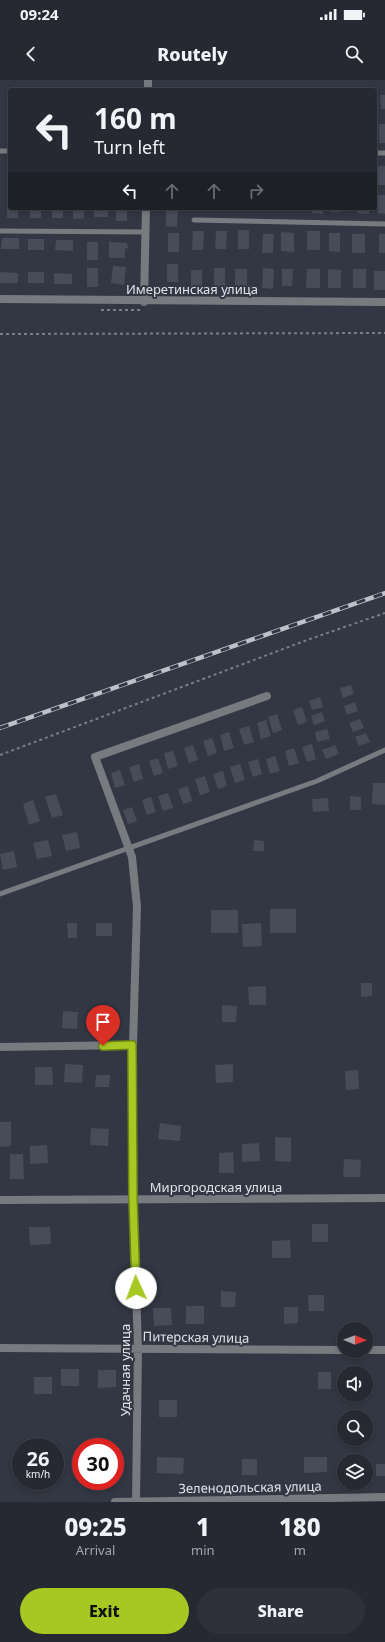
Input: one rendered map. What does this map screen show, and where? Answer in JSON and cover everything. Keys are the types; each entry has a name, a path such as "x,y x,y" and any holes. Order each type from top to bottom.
{"street":[{"path":"144,302 146,210"},
{"name":"Имеретинская улица","path":"0,299 144,302 385,302"},
{"name":"Удачная улица","path":"136,1502 138,1348 133,1199 132,1045 137,907 132,857 95,757 267,696"},
{"path":"0,1046 132,1045"},
{"name":"Миргородская улица","path":"0,1200 385,1198"},
{"name":"Питерская улица","path":"0,1348 337,1350"},
{"path":"373,1350 385,1350"},
{"name":"Зеленодольская улица","path":"116,1502 385,1497"}],"lane":[{"path":"194,220 385,224"},
{"path":"0,231 145,232"},
{"path":"0,894 317,781 385,750"}],"path":[{"path":"0,334 385,333"},
{"path":"0,755 310,639 385,613"}],"building":[{"path":"218,87 229,87 229,88"},
{"path":"380,95 385,95 385,109 381,109"},
{"path":"379,124 385,124 385,143 379,143"},
{"path":"7,165 8,165 8,184"},
{"path":"378,166 385,166 385,185 378,185"},
{"path":"378,195 385,195 385,214 378,213"},
{"path":"8,200 8,210 18,210 18,218 7,218"},
{"path":"30,210 41,210 41,218 30,218"},
{"path":"52,210 63,210 63,218 52,218"},
{"path":"73,210 84,210 84,218 73,219"},
{"path":"94,210 108,210 108,217 94,217"},
{"path":"116,210 127,210 127,221 116,221"},
{"path":"166,210 178,210 177,227 166,226"},
{"path":"189,210 200,210 200,211"},
{"path":"212,210 224,210 224,211"},
{"path":"236,210 247,210 247,211"},
{"path":"259,210 270,210 270,211"},
{"path":"284,210 295,210 295,211"},
{"path":"312,210 323,210 323,214 312,213"},
{"path":"330,210 341,210 341,212 330,212"},
{"path":"357,210 369,210 369,214 357,213"},
{"path":"238,230 249,230 249,249 238,249"},
{"path":"193,231 204,231 203,250 192,250"},
{"path":"216,231 227,231 226,249 215,249"},
{"path":"307,231 320,231 320,250 307,250"},
{"path":"281,232 294,233 294,252 281,251"},
{"path":"168,233 179,233 179,252 168,252"},
{"path":"329,233 340,233 340,252 329,251"},
{"path":"263,234 274,234 273,253 262,253"},
{"path":"352,234 365,234 365,253 352,253"},
{"path":"379,234 385,234 385,253 379,253"},
{"path":"2,238 19,238 19,249 1,249"},
{"path":"28,239 44,239 44,250 28,250"},
{"path":"56,240 73,240 73,251 55,250"},
{"path":"87,242 98,242 98,260 87,260"},
{"path":"109,242 127,243 128,248 125,249 125,258 109,258"},
{"path":"167,264 178,264 178,282 167,282"},
{"path":"113,266 126,267 124,285 111,283"},
{"path":"87,268 98,268 98,287 87,287"},
{"path":"214,268 225,268 225,287 214,287"},
{"path":"263,268 274,269 273,289 262,288"},
{"path":"235,269 247,269 247,286 235,286"},
{"path":"282,269 293,269 292,286 282,286"},
{"path":"307,269 320,269 320,288 306,288"},
{"path":"328,269 341,270 341,288 328,288"},
{"path":"353,269 366,269 366,288 353,288"},
{"path":"191,270 202,270 202,289 191,289"},
{"path":"374,271 385,271 385,290 374,290"},
{"path":"0,272 18,273 18,283 0,283"},
{"path":"28,272 44,272 44,283 28,283"},
{"path":"54,273 72,274 72,284 54,284"},
{"path":"351,685 354,694 343,698 340,688"},
{"path":"320,697 323,707 312,710 309,701"},
{"path":"355,702 358,711 347,715 344,706"},
{"path":"302,707 307,722 298,725 293,710"},
{"path":"322,712 325,721 314,725 311,716"},
{"path":"277,714 282,730 273,733 268,717"},
{"path":"360,719 364,728 353,732 349,723"},
{"path":"266,720 271,736 261,739 257,723"},
{"path":"249,726 254,742 244,745 239,729"},
{"path":"327,729 330,739 317,742 315,732"},
{"path":"229,732 234,748 224,751 220,735"},
{"path":"366,733 370,742 359,746 355,737"},
{"path":"212,738 217,753 208,756 203,741"},
{"path":"312,744 316,759 307,762 302,747"},
{"path":"193,745 198,760 189,763 184,748"},
{"path":"335,745 339,754 326,759 322,750"},
{"path":"294,748 299,763 289,766 285,751"},
{"path":"173,751 178,766 168,769 164,753"},
{"path":"275,756 280,771 270,774 266,759"},
{"path":"158,758 163,773 154,776 149,761"},
{"path":"258,759 262,774 253,777 248,762"},
{"path":"139,764 143,779 134,782 129,767"},
{"path":"240,764 245,780 235,783 230,767"},
{"path":"120,770 125,785 115,788 111,773"},
{"path":"223,771 227,786 218,789 213,774"},
{"path":"205,776 210,792 200,795 195,779"},
{"path":"373,783 385,783 385,805 372,804"},
{"path":"188,786 192,801 183,804 178,789"},
{"path":"168,793 173,808 163,811 158,796"},
{"path":"56,794 63,815 52,818 45,797"},
{"path":"350,796 361,797 361,810 350,810"},
{"path":"151,797 156,812 147,815 142,800"},
{"path":"328,798 329,811 313,812 312,799"},
{"path":"33,800 40,821 29,825 23,804"},
{"path":"132,807 137,821 128,824 123,810"},
{"path":"77,832 80,848 66,851 62,835"},
{"path":"48,840 52,856 37,859 33,843"},
{"path":"254,840 264,841 264,851 253,851"},
{"path":"14,851 17,867 3,870 0,854"},
{"path":"270,909 296,909 296,933 270,933"},
{"path":"211,910 238,910 238,933 211,933"},
{"path":"67,923 77,923 77,938 68,938"},
{"path":"96,923 112,923 112,936 96,936"},
{"path":"261,923 262,946 243,947 242,924"},
{"path":"361,983 372,983 372,996 361,997"},
{"path":"266,986 266,1005 249,1005 248,987"},
{"path":"222,1005 237,1006 236,1022 222,1022"},
{"path":"94,1009 108,1009 108,1027 93,1027"},
{"path":"63,1011 78,1012 77,1029 62,1028"},
{"path":"65,1064 83,1065 82,1083 64,1082"},
{"path":"233,1064 233,1082 216,1083 215,1065"},
{"path":"35,1067 52,1067 53,1085 35,1085"},
{"path":"358,1070 359,1089 346,1090 345,1071"},
{"path":"96,1075 110,1075 109,1087 95,1087"},
{"path":"0,1122 11,1122 11,1146 0,1147"},
{"path":"160,1123 181,1126 180,1141 158,1139"},
{"path":"91,1128 109,1129 108,1146 90,1145"},
{"path":"275,1137 291,1138 291,1162 275,1161"},
{"path":"259,1143 260,1161 242,1162 242,1144"},
{"path":"47,1145 48,1163 30,1164 30,1146"},
{"path":"233,1152 234,1173 219,1173 219,1153"},
{"path":"10,1154 23,1154 24,1179 10,1179"},
{"path":"344,1159 361,1160 360,1177 343,1177"},
{"path":"312,1224 328,1224 328,1242 312,1242"},
{"path":"29,1227 50,1227 51,1244 30,1245"},
{"path":"290,1240 291,1258 272,1258 272,1241"},
{"path":"221,1291 236,1292 235,1307 221,1307"},
{"path":"308,1295 324,1295 324,1311 309,1311"},
{"path":"186,1306 204,1306 204,1324 186,1324"},
{"path":"284,1307 298,1307 298,1323 284,1324"},
{"path":"153,1308 171,1308 172,1325 154,1326"},
{"path":"61,1369 79,1369 79,1386 61,1386"},
{"path":"98,1370 116,1370 116,1387 98,1388"},
{"path":"318,1372 331,1372 331,1389 318,1389"},
{"path":"34,1377 52,1377 52,1394 34,1394"},
{"path":"159,1400 177,1400 177,1417 159,1417"},
{"path":"157,1457 184,1458 183,1474 157,1473"},
{"path":"304,1457 327,1457 327,1472 304,1473"},
{"path":"242,1459 257,1459 257,1475 242,1475"},
{"path":"376,1464 385,1464 385,1476 376,1476"}],"railway":[{"path":"0,728 385,593"}],"route":[{"path":"103,1046 132,1045 133,1199 136,1288"}]}
